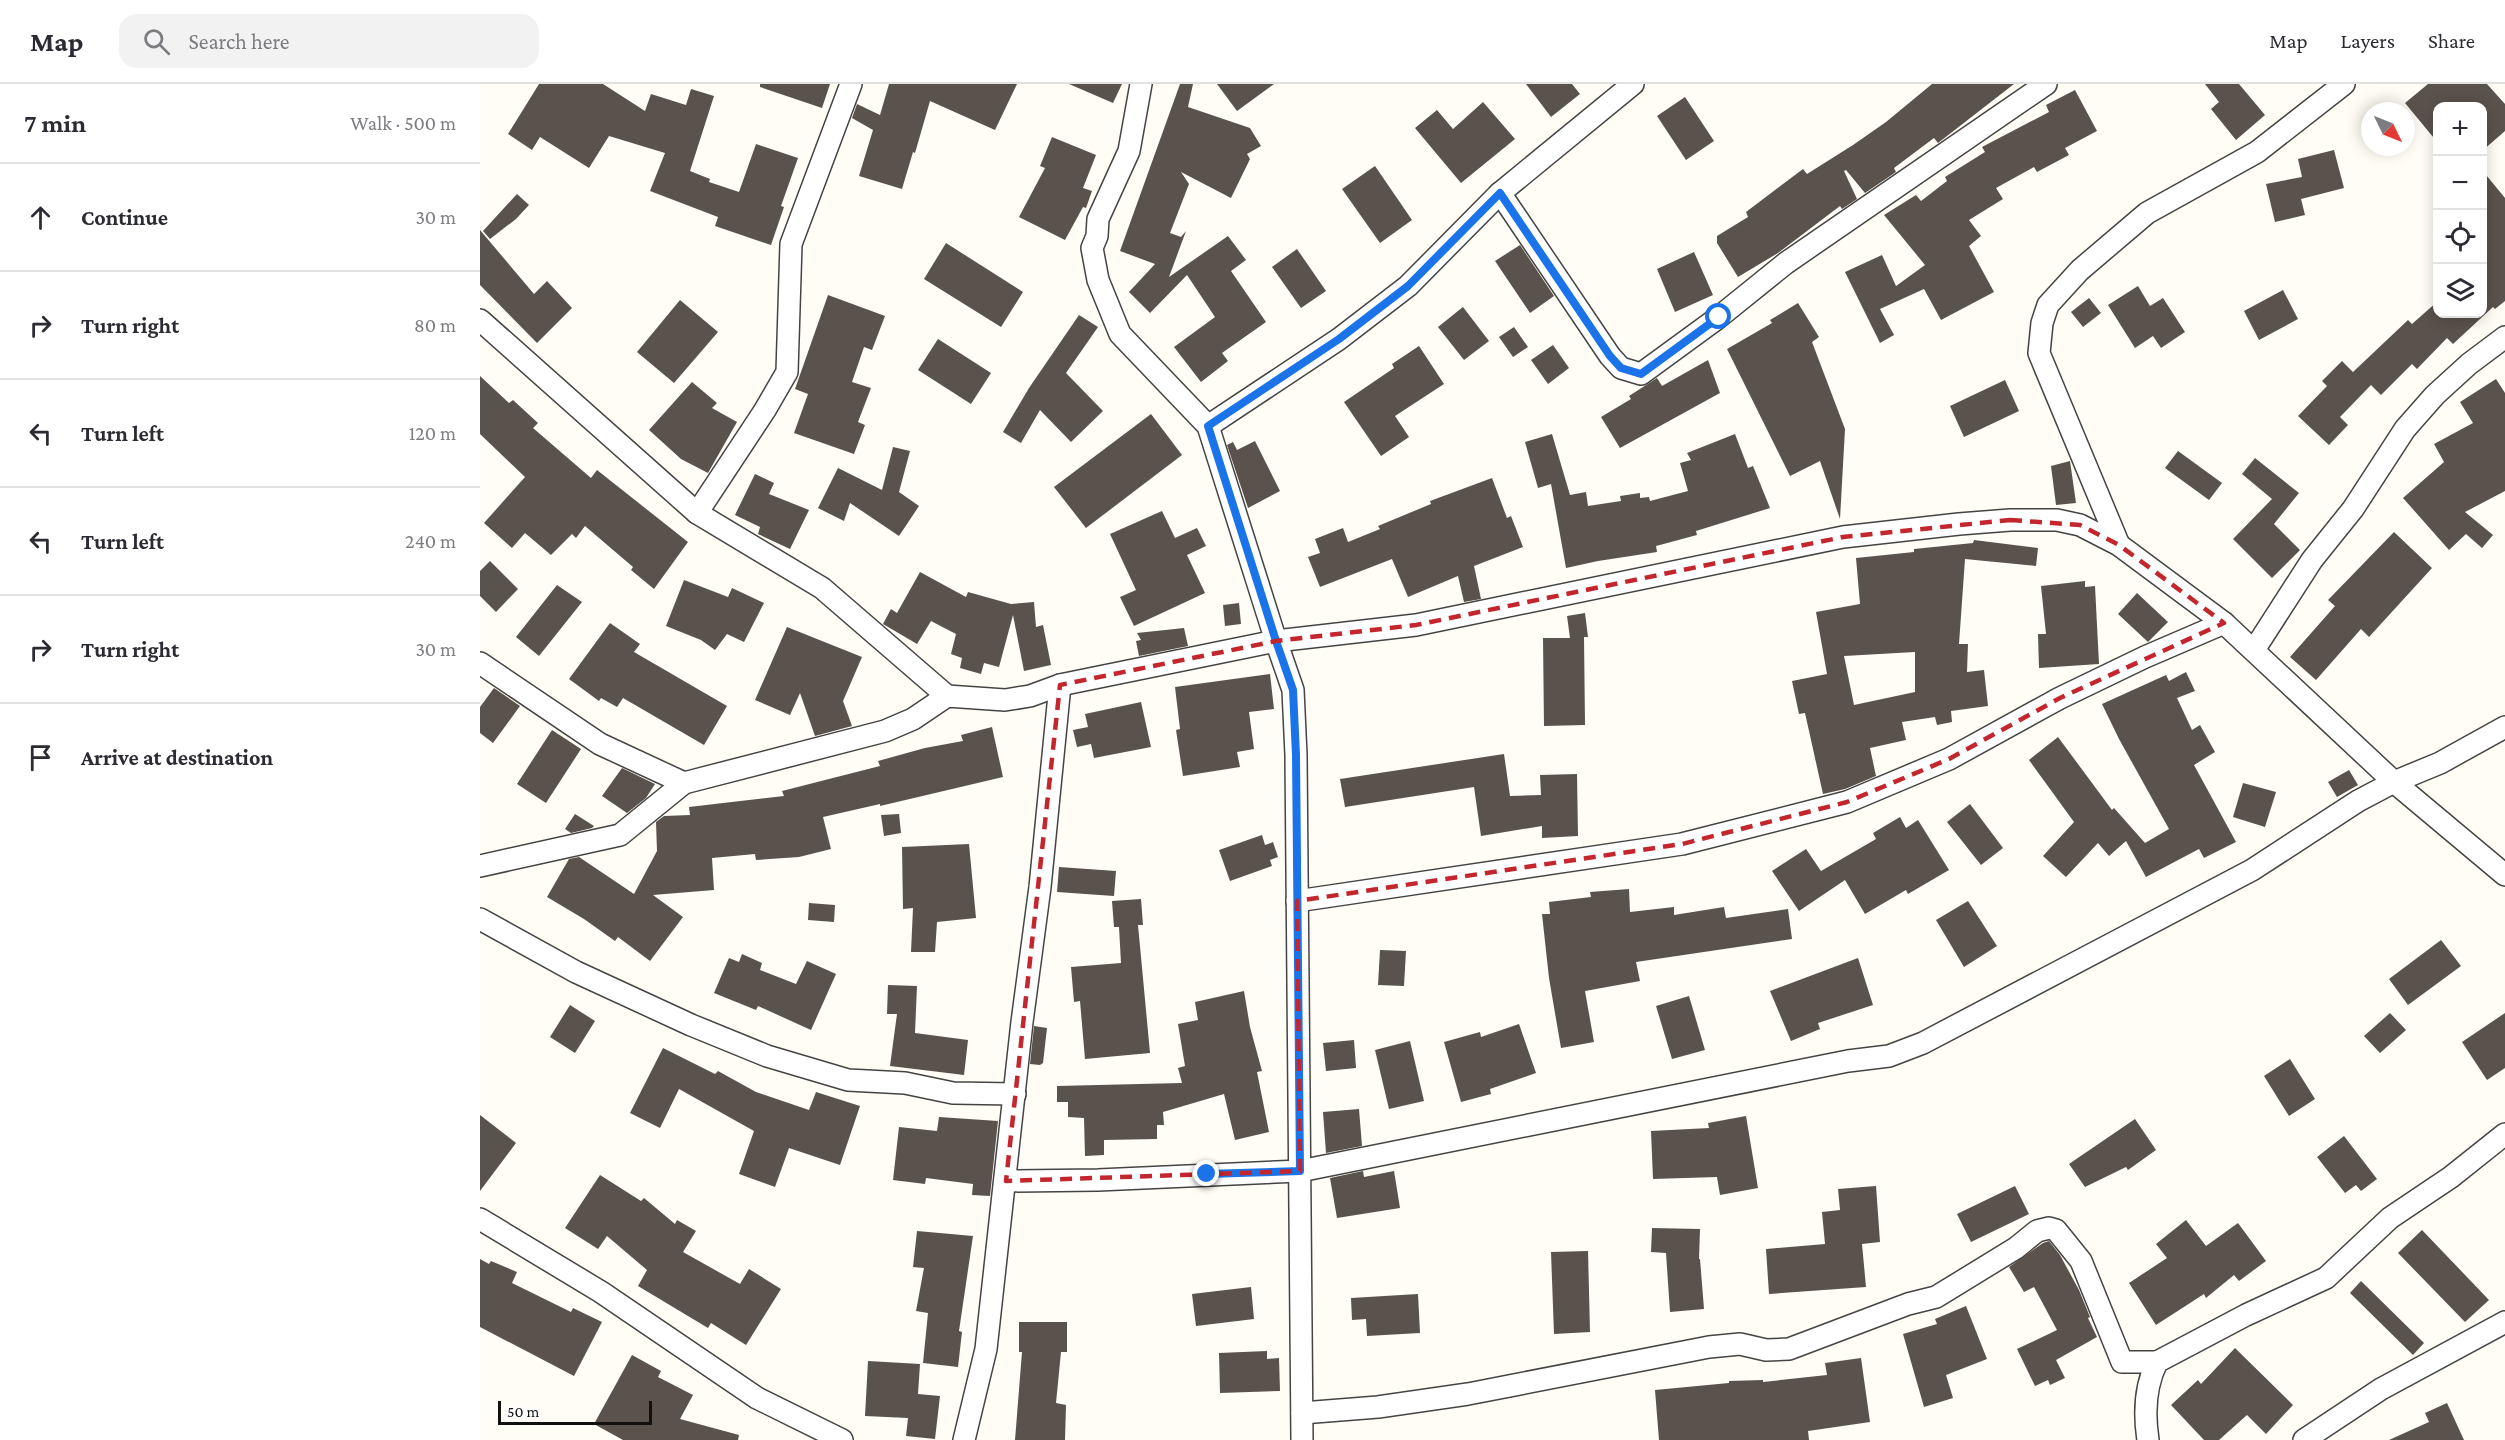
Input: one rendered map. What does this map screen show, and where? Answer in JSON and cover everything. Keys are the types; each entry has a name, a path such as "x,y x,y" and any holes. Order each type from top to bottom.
{"street":[{"path":"697,513 787,372 791,244 851,84"},
{"path":"1141,84 1129,151 1098,219 1097,236 1092,248 1098,280 1120,334 1208,426 1293,690 1302,1440"},
{"path":"1208,426 1339,339 1408,286 1500,193 1634,84"},
{"path":"1500,193 1610,356 1621,368 1641,374 1719,317 1795,256 2046,84"},
{"path":"2119,545 2039,352 2042,323 2048,304 2080,270 2147,213 2257,152 2344,84"},
{"path":"480,320 697,513 822,588 947,696 1005,700 1030,696 1060,685 1276,641 1416,625 1843,537 1959,524 2010,520 2056,520 2080,525 2119,545 2224,623 2394,782 2505,875"},
{"path":"2254,650 2312,560 2353,509 2405,429 2435,395 2469,364 2505,337"},
{"path":"1297,901 1682,844 1847,802 1949,759 2060,698 2145,657 2224,623"},
{"path":"480,663 600,744 684,783"},
{"path":"962,1440 986,1349 1040,887 1060,685"},
{"path":"480,866 620,835 684,783 885,731 913,719 947,696"},
{"path":"1006,1181 1098,1180 1300,1171 1848,1061 1889,1056 1923,1043 2252,870 2358,801 2394,782 2440,763 2505,727"},
{"path":"480,919 586,977 691,1025 767,1056 848,1080 905,1083 953,1093 1015,1094"},
{"path":"1302,1413 1378,1407 1468,1394 1709,1347 1740,1344 1766,1350 1789,1349 1908,1304 1936,1297 2016,1248 2037,1231 2049,1228 2056,1230 2081,1261 2122,1362 2157,1362 2246,1315 2326,1278 2390,1218 2451,1177 2505,1134"},
{"path":"480,1219 601,1292 757,1398 842,1440"},
{"path":"2304,1440 2381,1389 2505,1322"},
{"path":"2148,1440 2145,1419 2150,1376 2157,1362"}],"highlighted area":[{"path":"2010,520 2080,525 2119,545 2224,623 2060,698 1949,759 1847,802 1682,844 1297,901 1300,1171 1006,1181 1060,685 1276,641 1416,625 1843,537"}],"building":[{"path":"539,84 603,84 645,111 651,94 686,105 691,89 714,96 690,171 710,179 709,182 739,192 756,144 798,158 781,206 784,207 771,245 715,226 718,217 650,191 665,153 609,136 589,168 540,137 532,150 508,134"},
{"path":"760,84 830,84 822,108 760,87"},
{"path":"889,84 1017,84 995,130 930,101 902,189 859,176 873,130 852,118 857,104 880,115"},
{"path":"1069,84 1122,84 1113,103"},
{"path":"1180,84 1193,84 1188,107 1250,128 1261,146 1247,154 1250,159 1231,198 1181,172 1189,184 1170,233 1181,237 1186,231 1169,277 1228,236 1246,260 1231,271 1266,322 1222,353 1228,361 1201,382 1174,347 1215,317 1187,275 1150,313 1129,292 1155,264 1120,251"},
{"path":"1217,84 1274,84 1237,111"},
{"path":"1526,84 1572,84 1580,94 1551,117"},
{"path":"1932,84 2014,84 1938,143 1934,138 1894,168 1896,172 1865,193 1846,170 1844,171 1857,199 1842,209 1840,206 1778,253 1738,277 1717,243 1717,236 1748,217 1746,212 1803,169 1807,174 1853,145 1886,122"},
{"path":"2205,84 2239,84 2265,115 2236,140 2211,109 2219,102"},
{"path":"2428,84 2487,84 2505,104 2505,131 2487,147 2487,102 2433,102 2433,137 2415,115 2415,102 2406,102"},
{"path":"2075,90 2097,131 2065,148 2069,155 2037,172 2034,167 1996,188 2003,199 1969,220 1981,236 1969,246 1994,292 1941,320 1924,289 1880,309 1894,335 1880,343 1845,272 1882,255 1896,286 1925,265 1884,215 1916,195 1921,201 1947,181 1945,177 1985,152 1982,147 2049,112 2046,105"},
{"path":"1685,97 1714,141 1686,160 1657,116"},
{"path":"1483,102 1515,139 1461,183 1415,128 1437,110 1453,129"},
{"path":"1052,137 1096,155 1083,188 1092,191 1086,208 1083,207 1065,240 1019,217 1045,168 1040,166"},
{"path":"2334,150 2344,188 2301,199 2305,215 2275,222 2266,184 2302,177 2298,159"},
{"path":"1375,166 1412,220 1380,243 1342,189"},
{"path":"2487,176 2505,198 2505,301 2495,309 2493,307 2487,313"},
{"path":"517,194 529,205 516,219 490,239 483,231"},
{"path":"480,230 534,294 547,281 572,308 537,343 480,285"},
{"path":"946,243 1023,292 1001,327 924,279"},
{"path":"1520,245 1554,296 1530,313 1495,261"},
{"path":"1297,249 1326,291 1301,308 1272,267"},
{"path":"1694,252 1713,295 1675,312 1657,269"},
{"path":"2138,286 2150,306 2163,298 2185,332 2161,348 2153,336 2135,348 2108,305"},
{"path":"2283,290 2298,319 2259,340 2244,311"},
{"path":"828,295 885,316 872,350 864,347 852,382 871,388 858,422 865,425 854,454 794,433 808,394 795,389"},
{"path":"2089,298 2101,313 2083,327 2071,312"},
{"path":"680,300 718,332 674,383 637,352"},
{"path":"1798,303 1819,337 1812,342 1845,429 1840,519 1820,461 1790,476 1727,349 1772,323 1770,320"},
{"path":"2433,305 2433,318 2481,318 2453,344 2447,338 2417,369 2412,364 2381,395 2371,385 2340,417 2348,425 2329,445 2298,416 2327,386 2322,381 2342,361 2353,372 2408,320 2412,324"},
{"path":"1463,307 1489,341 1464,360 1438,327"},
{"path":"1079,315 1098,327 1066,373 1103,411 1071,442 1040,410 1021,443 1003,432 1029,388"},
{"path":"1514,327 1528,347 1513,357 1499,337"},
{"path":"938,339 991,373 971,404 918,370"},
{"path":"1553,345 1569,368 1548,384 1531,360"},
{"path":"1419,346 1444,384 1395,416 1409,437 1381,456 1344,402 1394,368 1392,364"},
{"path":"1708,360 1720,393 1620,448 1601,417 1631,399 1629,396 1657,378 1662,386"},
{"path":"480,376 509,403 513,400 538,423 533,428 591,478 597,470 688,542 654,589 631,570 633,567 585,526 576,538 572,534 551,555 525,533 512,548 484,523 525,477 480,434"},
{"path":"2496,379 2505,393 2505,491 2465,512 2493,535 2482,548 2466,534 2449,550 2403,498 2444,462 2434,444 2473,423 2460,402"},
{"path":"2005,380 2019,411 1964,437 1950,406"},
{"path":"692,382 717,403 712,408 737,422 708,473 681,459 649,430"},
{"path":"1151,414 1182,455 1086,528 1054,487"},
{"path":"1552,434 1570,495 1586,492 1588,506 1621,501 1620,496 1640,493 1640,498 1649,497 1650,501 1688,491 1680,463 1691,460 1687,453 1735,434 1748,468 1753,466 1770,508 1696,531 1697,535 1656,546 1657,552 1566,568 1551,484 1538,488 1525,442"},
{"path":"1255,441 1280,491 1248,508 1227,445 1233,442 1237,450"},
{"path":"893,447 910,451 899,492 919,506 899,536 850,503 844,521 818,508 838,468 882,490"},
{"path":"2178,451 2222,483 2209,500 2165,468"},
{"path":"2255,458 2299,493 2274,524 2300,550 2272,578 2233,539 2272,499 2242,474"},
{"path":"2070,461 2076,503 2056,505 2051,466"},
{"path":"755,474 774,483 769,494 809,510 790,549 758,534 760,527 735,515"},
{"path":"1492,478 1507,518 1511,516 1523,547 1474,566 1481,599 1464,602 1458,576 1408,597 1392,559 1320,587 1308,557 1320,553 1315,539 1343,528 1348,542 1380,529 1378,526 1431,504 1430,501"},
{"path":"1162,511 1175,538 1197,528 1206,546 1187,555 1205,593 1134,626 1120,597 1136,590 1110,534"},
{"path":"2394,532 2432,568 2369,637 2361,629 2316,680 2290,657 2335,606 2328,600"},
{"path":"1974,540 2038,548 2036,566 1965,559 1959,644 1968,644 1967,672 1984,670 1988,706 1951,711 1952,722 1937,725 1935,717 1902,722 1906,740 1870,748 1876,776 1845,789 1823,794 1805,713 1799,714 1792,681 1827,674 1816,612 1860,604 1856,558 1973,543","holes":["1915,652 1915,692 1854,705 1844,656"]},
{"path":"490,561 518,589 496,612 480,596 480,571"},
{"path":"920,572 966,597 968,592 1011,604 1034,602 1036,627 1043,625 1051,665 1024,671 1013,615 999,667 984,663 981,674 960,668 962,658 951,654 956,634 931,621 917,644 883,624 891,609 897,613"},
{"path":"684,580 728,597 732,588 764,603 744,642 727,634 715,650 701,640 666,626"},
{"path":"2085,581 2085,587 2095,586 2099,664 2039,668 2038,634 2046,634 2041,586"},
{"path":"557,585 582,602 539,656 516,637"},
{"path":"2137,593 2168,622 2148,642 2118,614"},
{"path":"1239,603 1241,624 1225,626 1223,605"},
{"path":"1585,613 1588,637 1584,637 1585,725 1544,726 1543,638 1570,638 1567,616"},
{"path":"610,623 640,644 634,652 727,706 704,745 623,698 617,707 601,698 599,701 569,679"},
{"path":"787,627 862,657 843,701 852,726 815,736 800,693 790,715 755,700"},
{"path":"1184,628 1188,646 1139,656 1136,641 1141,640 1137,633"},
{"path":"2186,672 2195,691 2177,698 2192,730 2200,725 2215,752 2194,765 2236,842 2204,858 2199,849 2146,877 2126,841 2109,856 2098,843 2066,877 2043,856 2074,822 2029,760 2058,737 2112,810 2114,808 2145,843 2169,829 2102,704 2166,675 2169,681"},
{"path":"1270,674 1274,709 1249,712 1254,749 1237,752 1240,767 1183,776 1176,730 1180,729 1175,687"},
{"path":"494,688 520,706 493,743 480,733 480,707"},
{"path":"1141,702 1151,747 1094,758 1091,744 1077,747 1073,730 1088,727 1085,714"},
{"path":"992,727 1003,777 823,817 831,849 799,857 756,860 755,854 712,858 714,890 653,895 683,917 650,961 618,937 615,941 547,897 569,859 579,857 634,894 657,851 656,822 664,816 690,815 689,807 784,796 782,791 880,766 878,761 925,748 963,741 961,735"},
{"path":"552,730 581,749 546,803 517,784"},
{"path":"1504,754 1510,796 1541,795 1540,775 1577,774 1578,836 1542,838 1542,826 1481,836 1474,787 1345,807 1340,779"},
{"path":"622,768 655,784 646,798 627,813 602,796"},
{"path":"2349,770 2358,785 2337,797 2328,782"},
{"path":"2243,783 2276,792 2265,827 2233,817"},
{"path":"1970,804 2003,848 1981,865 1947,822"},
{"path":"575,814 594,826 571,833 565,829"},
{"path":"899,814 901,833 884,836 881,815"},
{"path":"1900,817 1906,828 1918,820 1949,870 1908,894 1906,890 1865,914 1845,880 1799,911 1772,871 1806,849 1821,871 1876,839 1873,833"},
{"path":"1262,835 1265,845 1273,842 1278,857 1270,860 1272,866 1230,881 1219,850"},
{"path":"969,844 976,918 937,922 935,952 911,952 913,908 903,909 902,847"},
{"path":"1059,867 1116,871 1114,896 1057,892"},
{"path":"1629,889 1630,912 1674,907 1674,915 1724,907 1726,918 1788,909 1792,939 1636,962 1640,981 1585,991 1594,1042 1561,1048 1549,978 1542,914 1550,914 1549,902 1591,897 1590,892"},
{"path":"1141,899 1143,925 1138,925 1150,1053 1085,1059 1080,1001 1074,1002 1071,967 1121,963 1119,927 1114,927 1112,901"},
{"path":"1968,901 1997,946 1964,967 1936,920"},
{"path":"809,903 835,905 834,922 808,920"},
{"path":"2441,940 2461,966 2408,1005 2389,979"},
{"path":"1380,950 1406,951 1404,986 1378,985"},
{"path":"742,954 762,963 760,970 796,984 807,961 836,974 811,1030 758,1006 756,1010 714,993 729,958 739,962"},
{"path":"1858,958 1873,1005 1818,1023 1820,1029 1791,1041 1770,991"},
{"path":"888,985 917,986 915,1033 968,1040 964,1075 890,1066 897,1014 887,1014"},
{"path":"1244,991 1250,1027 1262,1071 1257,1072 1269,1132 1235,1140 1224,1094 1163,1112 1164,1125 1157,1125 1157,1139 1104,1140 1104,1155 1085,1156 1084,1118 1068,1117 1068,1102 1057,1102 1057,1086 1182,1083 1178,1068 1185,1066 1178,1024 1198,1020 1195,1002"},
{"path":"1689,996 1705,1050 1672,1059 1656,1006"},
{"path":"570,1005 595,1021 575,1053 550,1037"},
{"path":"2390,1013 2406,1030 2380,1053 2364,1036"},
{"path":"2505,1013 2505,1068 2487,1080 2462,1042"},
{"path":"1519,1024 1536,1073 1490,1089 1491,1094 1461,1102 1444,1042 1480,1032 1481,1037"},
{"path":"1034,1026 1047,1028 1043,1063 1040,1065 1030,1064"},
{"path":"1354,1040 1356,1068 1326,1071 1323,1043"},
{"path":"1410,1041 1424,1101 1389,1109 1375,1050"},
{"path":"663,1048 715,1074 718,1071 756,1092 809,1110 816,1092 860,1106 840,1165 789,1148 775,1187 739,1174 754,1131 679,1089 660,1128 630,1113"},
{"path":"2290,1059 2315,1099 2289,1116 2264,1076"},
{"path":"1359,1109 1362,1146 1326,1153 1323,1112"},
{"path":"480,1115 516,1143 480,1191"},
{"path":"1746,1116 1758,1188 1720,1195 1717,1177 1653,1179 1651,1131 1709,1128 1708,1123"},
{"path":"939,1117 998,1121 990,1196 972,1195 973,1184 926,1178 925,1184 893,1180 899,1127 937,1131"},
{"path":"2135,1119 2156,1150 2128,1170 2126,1167 2085,1187 2069,1164"},
{"path":"2344,1136 2377,1179 2361,1191 2356,1185 2345,1193 2317,1157"},
{"path":"1363,1171 1364,1177 1394,1171 1400,1208 1337,1218 1330,1178"},
{"path":"600,1175 641,1201 644,1198 675,1224 677,1220 696,1231 683,1252 740,1284 749,1269 781,1289 746,1345 711,1323 708,1328 638,1286 647,1270 607,1236 598,1249 565,1228"},
{"path":"1876,1186 1880,1242 1862,1244 1866,1287 1769,1294 1766,1249 1825,1244 1822,1212 1840,1210 1838,1189"},
{"path":"2015,1186 2029,1214 1971,1242 1957,1214"},
{"path":"2186,1220 2206,1246 2238,1223 2266,1261 2239,1281 2234,1275 2206,1298 2204,1294 2156,1325 2129,1283 2167,1258 2156,1244"},
{"path":"1652,1228 1700,1229 1699,1259 1704,1309 1670,1312 1666,1253 1651,1252"},
{"path":"2422,1230 2489,1300 2465,1322 2398,1253"},
{"path":"917,1231 973,1236 959,1331 962,1332 958,1367 923,1363 928,1313 916,1311 924,1268 913,1267"},
{"path":"2049,1241 2060,1255 2079,1290 2097,1337 2056,1360 2065,1378 2050,1385 2048,1380 2035,1386 2017,1349 2057,1330 2034,1287 2024,1292 2009,1267"},
{"path":"1588,1251 1590,1332 1554,1334 1551,1252"},
{"path":"480,1259 517,1272 512,1283 571,1312 573,1308 602,1322 574,1376 480,1327"},
{"path":"2361,1281 2424,1343 2413,1355 2350,1293"},
{"path":"1251,1287 1254,1319 1196,1326 1192,1294"},
{"path":"1418,1294 1420,1333 1367,1336 1366,1319 1352,1320 1351,1298"},
{"path":"1966,1306 1987,1359 1946,1375 1953,1398 1924,1407 1903,1334 1937,1324 1935,1319"},
{"path":"1019,1322 1067,1322 1067,1352 1061,1352 1056,1403 1066,1405 1065,1440 1015,1440 1022,1352 1019,1352"},
{"path":"2235,1348 2293,1405 2266,1434 2247,1415 2219,1440 2204,1440 2171,1405 2198,1380 2201,1384"},
{"path":"1267,1351 1267,1359 1279,1358 1280,1391 1220,1393 1219,1353"},
{"path":"632,1355 661,1371 658,1377 693,1395 680,1419 739,1435 738,1440 623,1440 594,1424"},
{"path":"1861,1358 1870,1422 1808,1431 1809,1440 1659,1440 1655,1390 1729,1383 1729,1381 1763,1380 1763,1382 1827,1375 1825,1363"},
{"path":"868,1361 920,1364 918,1394 940,1396 935,1439 906,1436 908,1418 865,1416"},
{"path":"2447,1403 2464,1440 2389,1440 2429,1422 2425,1413"}],"route":[{"path":"1207,1174 1300,1171 1296,755 1293,690 1208,426 1339,339 1408,286 1500,193 1610,356 1621,368 1641,374 1719,317"}]}
